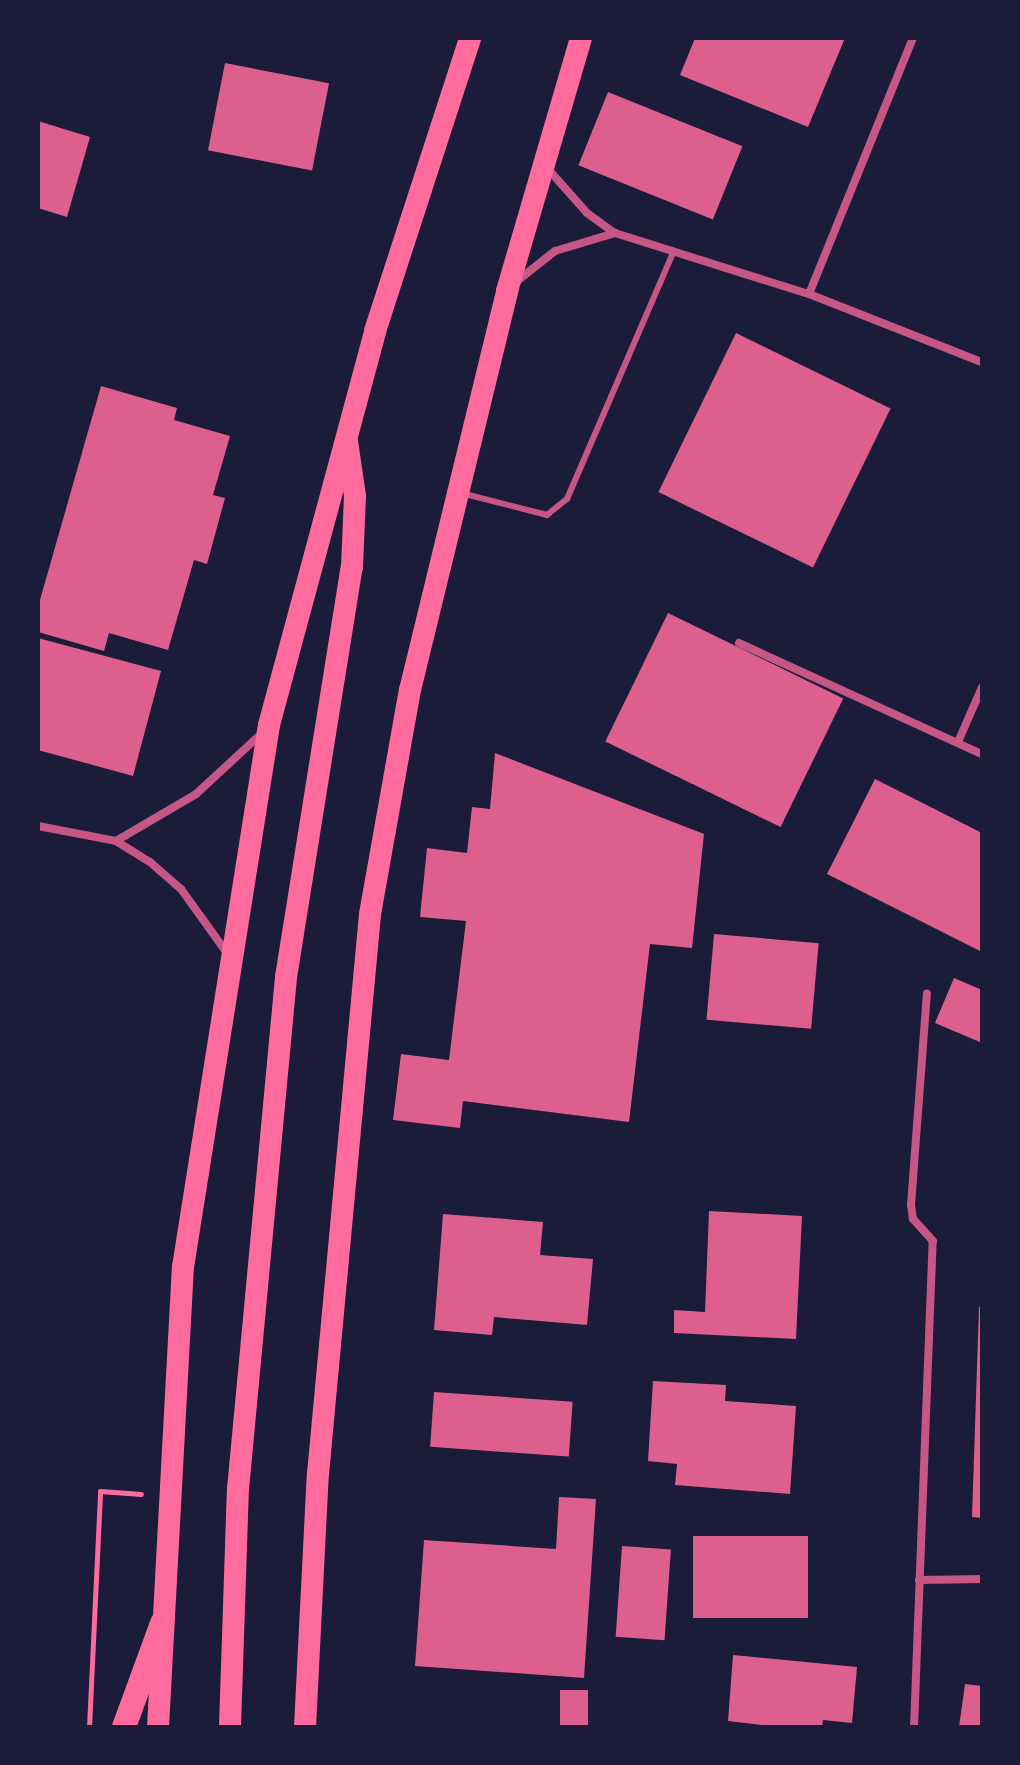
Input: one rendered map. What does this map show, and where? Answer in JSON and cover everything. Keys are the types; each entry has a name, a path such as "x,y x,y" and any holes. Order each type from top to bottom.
{"highway":[{"path":"158,1727 183,1267 229,956 269,725 346,432 470,38"},
{"path":"305,1727 318,1474 370,914 410,690 507,291 581,38"},
{"path":"230,1727 238,1489 284,992 352,567 355,496 346,432"},
{"path":"124,1727 162,1623"},
{"path":"305,1690 312,1727"}],"street":[{"path":"809,294 913,38"},
{"path":"543,162 579,205 615,233 809,294 982,362"},
{"path":"507,291 555,251 615,233"},
{"path":"739,643 982,754"},
{"path":"958,742 982,687"},
{"path":"116,841 196,794 269,725"},
{"path":"38,826 116,841 181,889 229,956"},
{"path":"914,1727 933,1241 913,1219 911,1205 927,994"},
{"path":"919,1580 982,1579"}],"lane":[{"path":"458,492 547,515 567,499 674,251"}],"path":[{"path":"89,1727 100,1491 170,1496"}],"building":[{"path":"695,38 845,38 808,127 680,75"},
{"path":"225,63 329,83 312,171 208,150"},
{"path":"608,92 742,146 713,220 578,165"},
{"path":"38,121 90,137 67,217 38,208"},
{"path":"736,333 891,408 813,567 658,492"},
{"path":"101,386 177,408 174,420 230,436 213,495 225,498 207,564 194,560 168,650 109,633 104,651 38,632 38,607"},
{"path":"668,613 843,698 781,827 605,742"},
{"path":"38,638 161,671 133,776 38,750"},
{"path":"495,753 704,834 692,948 650,944 629,1122 463,1101 460,1128 393,1120 401,1054 449,1060 466,921 420,917 427,848 467,853 472,807 490,809"},
{"path":"875,779 982,833 982,952 827,874"},
{"path":"714,934 819,943 811,1029 707,1020"},
{"path":"954,978 982,990 982,1043 935,1023"},
{"path":"709,1211 802,1216 796,1339 674,1333 674,1310 705,1312"},
{"path":"443,1214 543,1222 540,1255 593,1259 587,1325 494,1317 492,1335 434,1330"},
{"path":"979,1307 982,1307 982,1518 972,1517"},
{"path":"653,1381 726,1385 725,1401 796,1406 790,1494 675,1485 677,1464 648,1461"},
{"path":"434,1392 573,1402 569,1457 430,1447"},
{"path":"559,1497 596,1499 584,1678 415,1666 424,1540 556,1549"},
{"path":"693,1536 808,1536 808,1618 693,1618"},
{"path":"622,1546 671,1549 665,1640 616,1637"},
{"path":"733,1655 857,1667 852,1723 823,1720 822,1727 778,1727 728,1721"},
{"path":"965,1684 982,1686 982,1727 959,1727"},
{"path":"560,1690 588,1690 588,1727 560,1727"}]}
